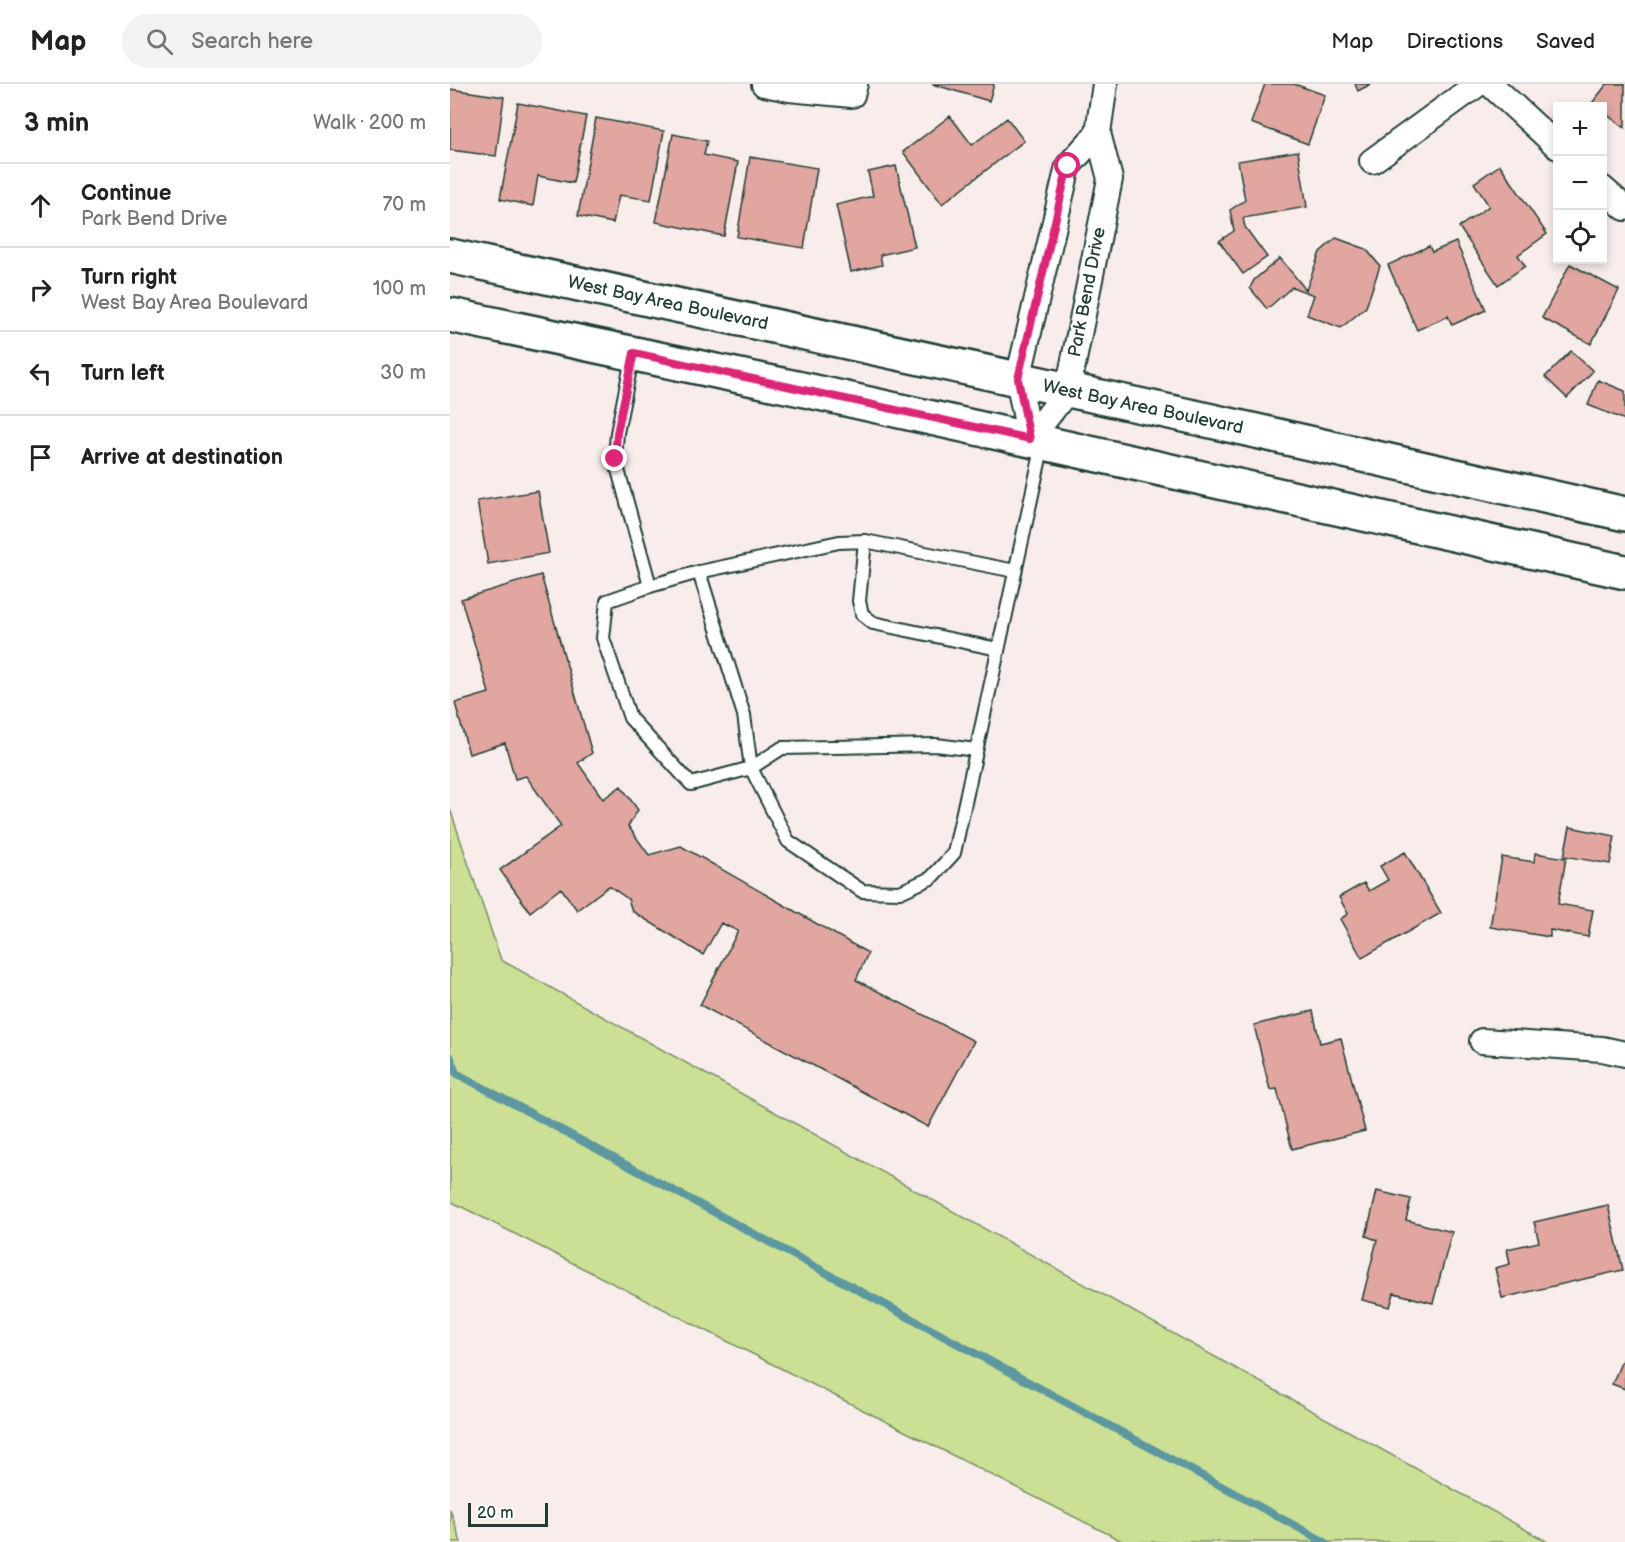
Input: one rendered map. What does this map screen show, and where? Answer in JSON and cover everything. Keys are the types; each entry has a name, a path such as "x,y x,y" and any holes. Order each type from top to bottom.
{"main road":[{"name":"West Bay Area Boulevard","path":"450,256 1625,514"},
{"path":"450,315 634,353 1625,572"}],"street":[{"path":"764,84 789,89 854,89"},
{"name":"Park Bend Drive","path":"1036,441 1068,390 1110,179 1098,133 1105,84"},
{"path":"1372,161 1478,84"},
{"path":"1490,84 1553,143"},
{"path":"1036,441 1018,379 1068,166 1098,133"},
{"path":"1607,192 1625,208"},
{"path":"1482,1041 1602,1049 1625,1054"}],"lane":[{"path":"634,353 617,433 615,459 650,586"},
{"path":"699,572 744,715 752,768 788,841 862,891 900,892 931,879 954,853 1015,571 1036,441"},
{"path":"976,750 936,745 782,748 752,768 691,784 630,718 603,638 607,601 699,572 838,542 866,541 1015,571"},
{"path":"866,541 859,601 862,614 873,623 998,649"}],"green space":[{"path":"450,809 501,960 1548,1542 1124,1542 450,1201"},
{"path":"450,1509 461,1542 450,1542"}],"building":[{"path":"932,84 994,84 989,101"},
{"path":"1265,84 1294,84 1325,95 1308,144 1251,123"},
{"path":"1355,84 1371,84 1358,91"},
{"path":"1607,84 1625,84 1625,128 1607,115 1607,102 1593,102"},
{"path":"450,89 504,97 496,156 450,150"},
{"path":"518,103 586,116 573,183 538,176 533,206 500,199"},
{"path":"950,116 972,145 1007,118 1024,141 942,204 903,152"},
{"path":"596,118 664,131 651,200 619,195 613,223 578,216"},
{"path":"673,134 707,141 704,155 738,162 724,236 656,222"},
{"path":"1298,151 1307,207 1243,218 1245,227 1267,257 1243,274 1219,241 1234,231 1230,210 1245,200 1238,161"},
{"path":"750,157 817,168 804,248 737,237"},
{"path":"1500,165 1547,234 1518,255 1525,266 1498,285 1459,227 1489,206 1474,183"},
{"path":"896,166 915,247 880,255 882,265 851,272 836,205 873,196 868,172"},
{"path":"1336,238 1366,249 1380,266 1366,307 1341,328 1307,315 1314,295 1292,287 1267,309 1250,288 1254,280 1280,258 1306,290 1320,252"},
{"path":"1456,242 1486,310 1452,325 1448,316 1417,330 1388,265 1429,246 1432,252"},
{"path":"1570,264 1619,290 1591,344 1542,318"},
{"path":"1571,351 1593,371 1567,398 1545,377"},
{"path":"1598,380 1625,391 1625,420 1588,405"},
{"path":"538,491 549,553 488,564 477,501"},
{"path":"541,575 592,753 578,763 603,799 621,786 638,810 628,826 649,855 681,846 868,953 856,980 974,1041 928,1127 700,1005 738,931 721,923 703,955 632,911 628,899 609,886 577,910 561,888 530,912 500,870 561,826 526,776 515,779 505,743 469,754 455,703 489,693 461,599"},
{"path":"1570,827 1615,836 1610,864 1564,856"},
{"path":"1405,852 1441,913 1362,958 1340,919 1348,914 1339,897 1364,883 1369,891 1388,880 1380,866"},
{"path":"1535,853 1566,858 1558,904 1593,910 1588,937 1550,930 1550,937 1490,927 1502,857 1534,862"},
{"path":"1313,1011 1320,1043 1341,1038 1365,1131 1292,1149 1277,1089 1270,1090 1254,1025"},
{"path":"1377,1191 1411,1199 1406,1220 1452,1232 1433,1303 1394,1293 1390,1307 1362,1300 1377,1240 1366,1236"},
{"path":"1608,1205 1623,1270 1502,1298 1495,1268 1510,1264 1507,1249 1539,1242 1534,1222"},
{"path":"1625,1353 1625,1389 1612,1384"}],"waterway":[{"path":"450,1056 456,1073 1325,1542"}],"route":[{"path":"615,459 617,433 634,353 1030,439 1018,379 1068,166"}]}
